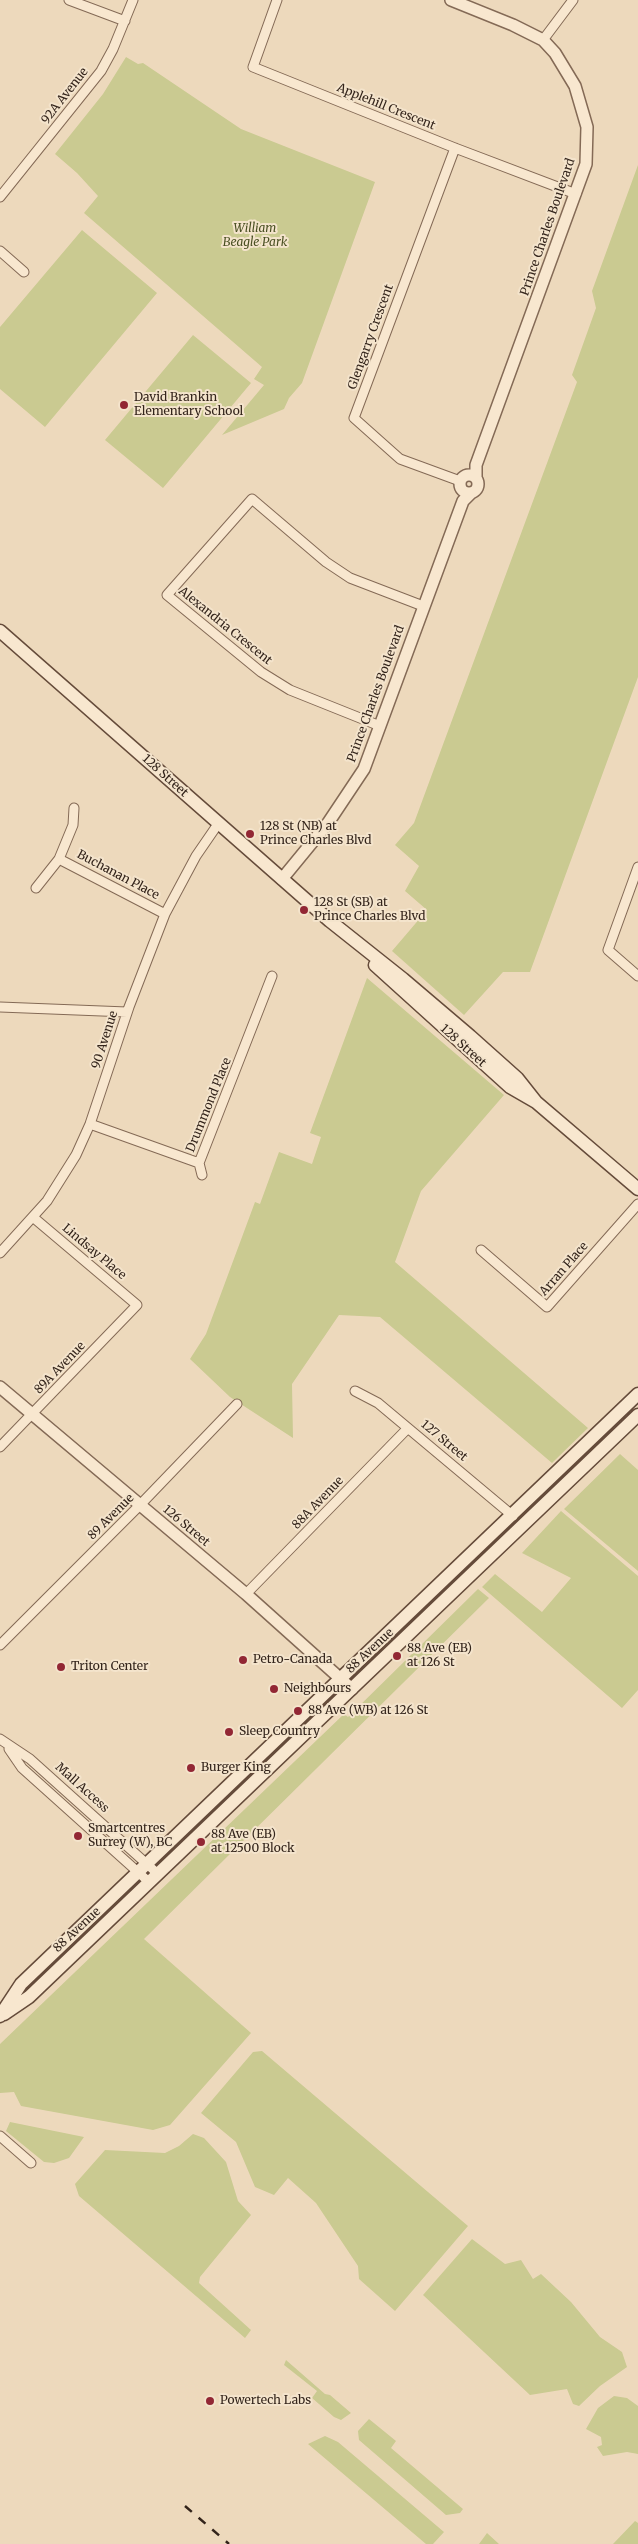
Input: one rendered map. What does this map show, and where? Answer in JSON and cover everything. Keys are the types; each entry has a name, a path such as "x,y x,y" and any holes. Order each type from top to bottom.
{"main road":[{"name":"128 Street","path":"0,631 330,921 463,1030 517,1078 536,1102 638,1189"},
{"name":"88 Avenue","path":"0,2016 21,1984 513,1516 638,1394"},
{"name":"88 Avenue","path":"0,2016 29,1997 638,1415"}],"street":[{"path":"68,0 125,21"},
{"name":"92A Avenue","path":"0,197 100,71 125,21 133,0"},
{"name":"Applehill Crescent","path":"277,0 253,67 576,194"},
{"name":"Prince Charles Boulevard","path":"282,879 338,810 364,769 586,164 587,127 583,106 566,68 543,40 514,25 451,0"},
{"path":"543,40 573,0"},
{"name":"Glengarry Crescent","path":"455,148 354,418 400,459 467,487"},
{"path":"0,251 24,272"},
{"name":"Alexandria Crescent","path":"380,726 290,690 261,672 167,595 252,499 326,562 350,578 423,606"},
{"name":"Buchanan Place","path":"36,888 59,859 74,825 74,808"},
{"name":"90 Avenue","path":"0,1253 34,1218 76,1155 90,1124 128,1012 165,914 196,856 218,824"},
{"name":"Buchanan Place","path":"59,859 165,914"},
{"path":"638,867 608,950 638,976"},
{"name":"Drummond Place","path":"90,1124 199,1163 272,976"},
{"path":"0,1007 128,1012"},
{"path":"199,1163 202,1175"},
{"name":"Arran Place","path":"481,1250 547,1307 638,1204"},
{"name":"Lindsay Place","path":"34,1218 137,1305"},
{"name":"89A Avenue","path":"0,1447 33,1415 137,1305"},
{"name":"126 Street","path":"0,1387 246,1594 352,1689"},
{"name":"127 Street","path":"355,1391 378,1403 513,1516"},
{"name":"89 Avenue","path":"0,1645 140,1505 237,1404"},
{"name":"88A Avenue","path":"246,1594 408,1428"},
{"name":"Mall Access","path":"0,1739 8,1746 22,1768 154,1878"},
{"path":"0,2136 30,2163"}],"green space":[{"name":"William Beagle Park","path":"126,57 138,64 143,63 241,129 375,182 302,383 289,398 284,409 222,435 264,385 254,379 262,367 84,213 98,196 77,173 55,154 103,94"},
{"path":"638,165 638,677 530,972 503,972 464,1015 392,951 427,910 405,891 419,866 395,845 414,823 577,382 572,375 596,308 592,291"},
{"path":"82,230 157,293 45,427 0,389 0,327"},
{"path":"193,335 251,383 163,488 105,440"},
{"path":"367,978 504,1095 421,1191 395,1262 588,1428 552,1463 380,1317 339,1315 292,1384 293,1438 230,1397 190,1359 206,1334 255,1202 260,1204 279,1152 312,1164 321,1137 310,1133"},
{"path":"620,1454 638,1470 638,1571 564,1509"},
{"path":"561,1511 638,1576 638,1690 622,1708 482,1587 495,1574 542,1612 571,1578 522,1553"},
{"path":"478,1589 489,1598 144,1939 251,2033 170,2125 153,2130 21,2106 14,2092 0,2093 0,2044 344,1714 348,1717"},
{"path":"262,2051 468,2226 395,2311 359,2279 358,2266 316,2203 288,2178 274,2195 255,2187 236,2142 201,2113 253,2052"},
{"path":"10,2122 84,2137 69,2158 54,2163 44,2162 6,2131"},
{"path":"193,2134 204,2138 226,2162 238,2201 251,2215 200,2277 199,2283 251,2330 245,2338 79,2196 75,2184 105,2150 165,2153 179,2146"},
{"path":"472,2239 505,2264 521,2260 533,2279 541,2274 571,2302 600,2337 622,2352 627,2367 600,2386 579,2406 573,2404 567,2389 530,2395 423,2295"},
{"path":"286,2360 325,2394 330,2395 351,2413 341,2420 334,2417 312,2398 317,2391 284,2365"},
{"path":"614,2396 627,2398 638,2406 638,2454 627,2452 603,2456 597,2447 602,2445 601,2437 586,2429 598,2408"},
{"path":"369,2419 396,2441 391,2448 463,2509 460,2513 446,2515 359,2440 358,2431"},
{"path":"325,2436 338,2442 444,2532 433,2544 426,2544 308,2444"},
{"path":"635,2521 638,2523 638,2544 613,2544"},
{"path":"487,2533 499,2544 479,2544"}],"railway":[{"path":"185,2506 229,2544"}],"place":[{"name":"David Brankin Elementary School","path":"124,405"},
{"name":"128 St (NB) at Prince Charles Blvd","path":"250,834"},
{"name":"128 St (SB) at Prince Charles Blvd","path":"304,910"},
{"name":"88 Ave (EB) at 126 St","path":"397,1656"},
{"name":"Petro-Canada","path":"243,1660"},
{"name":"Triton Center","path":"61,1667"},
{"name":"Neighbours","path":"274,1689"},
{"name":"88 Ave (WB) at 126 St","path":"298,1711"},
{"name":"Sleep Country","path":"229,1732"},
{"name":"Burger King","path":"191,1768"},
{"name":"Smartcentres Surrey (W), BC","path":"78,1836"},
{"name":"88 Ave (EB) at 12500 Block","path":"201,1842"},
{"name":"Powertech Labs","path":"210,2401"}]}
